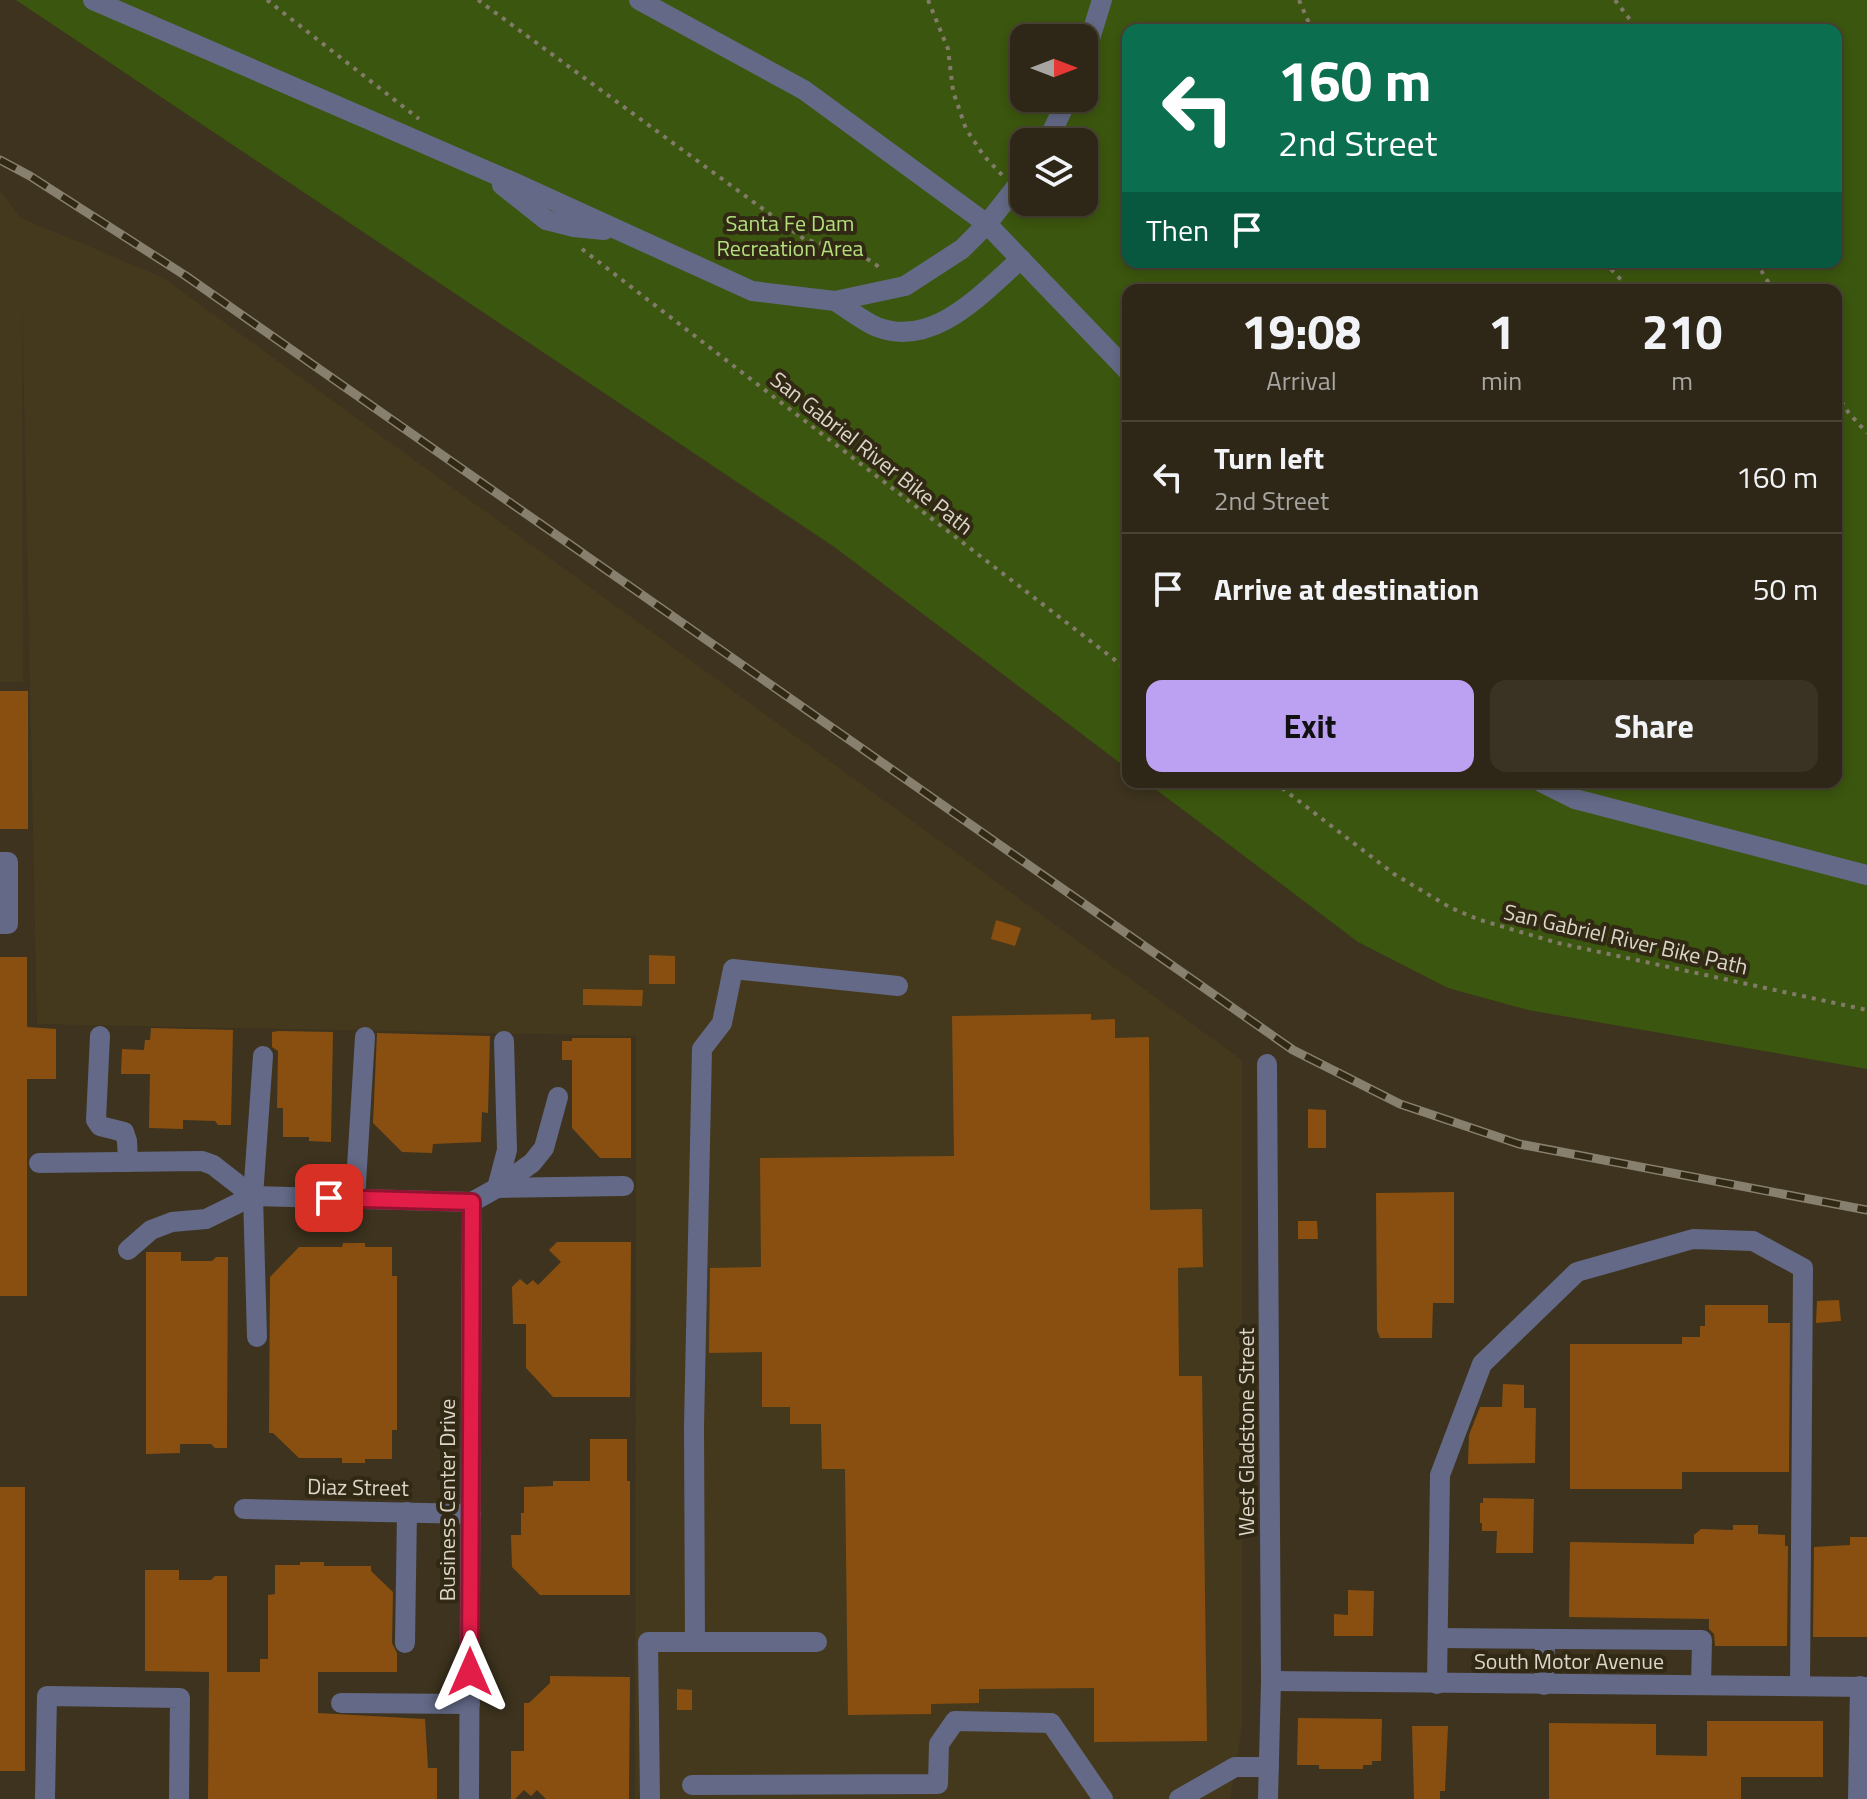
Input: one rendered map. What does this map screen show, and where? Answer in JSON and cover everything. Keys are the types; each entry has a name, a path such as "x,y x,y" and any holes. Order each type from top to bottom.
{"street":[{"path":"93,0 488,173 546,220 574,227 616,231 752,291 835,301 905,286 962,249 1010,195"},
{"path":"639,0 804,90 987,224 1122,365"},
{"path":"1095,24 1102,0"},
{"path":"835,301 877,327 926,329 958,313 1021,259"},
{"path":"1553,788 1575,799 1867,875"},
{"path":"0,862 8,862 8,924 0,924"},
{"path":"695,1642 694,1426 702,1049 722,1023 733,969 898,986"},
{"path":"100,1036 96,1120 100,1126 124,1132 128,1162"},
{"path":"355,1199 365,1037"},
{"path":"497,1188 507,1150 504,1041"},
{"path":"257,1337 253,1196 263,1056"},
{"name":"West Gladstone Street","path":"1267,1064 1271,1681 1268,1799"},
{"path":"128,1250 151,1230 172,1222 206,1219 253,1196 472,1202 532,1163 544,1148 558,1097"},
{"path":"39,1163 202,1161 213,1165 253,1196"},
{"path":"497,1188 624,1186"},
{"name":"Business Center Drive","path":"469,1799 472,1202"},
{"path":"1437,1684 1440,1475 1482,1364 1577,1272 1693,1239 1753,1241 1803,1268 1800,1686"},
{"name":"Diaz Street","path":"244,1509 471,1514"},
{"path":"405,1643 407,1512"},
{"path":"1439,1638 1702,1640 1701,1685"},
{"path":"1544,1685 1545,1639"},
{"path":"650,1799 648,1642 817,1642"},
{"name":"South Motor Avenue","path":"1271,1681 1863,1686"},
{"path":"1858,1799 1863,1686"},
{"path":"45,1799 47,1696 180,1698 179,1799"},
{"path":"341,1703 470,1704"},
{"path":"692,1785 938,1784 939,1744 955,1721 1051,1723 1103,1799"},
{"path":"1179,1799 1235,1767 1269,1767"}],"path":[{"path":"267,0 428,126"},
{"path":"478,0 804,239 852,253 879,265 893,289"},
{"path":"928,0 948,49 953,91 966,129 984,156 1010,176"},
{"path":"1299,0 1309,24"},
{"path":"1615,0 1633,24"},
{"name":"San Gabriel River Bike Path","path":"597,260 1122,665"},
{"path":"1610,268 1625,284"},
{"path":"1842,402 1867,433"},
{"path":"1842,410 1848,412"},
{"name":"San Gabriel River Bike Path","path":"1282,788 1394,874 1441,903 1480,920 1571,946 1867,1010"}],"shaded area":[{"path":"0,191 21,218 162,277 1242,1060 1242,1727 1230,1799 635,1799 636,1036 37,1024 22,299 23,682 0,682"}],"green space":[{"name":"Santa Fe Dam Recreation Area","path":"16,0 1867,0 1867,1069 1528,1010 1448,988 1358,942 1154,788 1842,788 1842,284 1122,284 1122,764 833,546"}],"building":[{"path":"0,691 28,691 28,829 0,829"},
{"path":"996,920 1021,928 1015,946 991,939"},
{"path":"649,955 675,956 675,984 649,984"},
{"path":"0,957 27,957 27,1027 56,1029 56,1079 27,1079 27,1296 0,1296"},
{"path":"583,989 643,990 642,1006 583,1005"},
{"path":"1091,1014 1091,1020 1115,1019 1115,1038 1149,1037 1150,1210 1202,1209 1203,1267 1178,1268 1179,1376 1202,1376 1207,1741 1094,1742 1094,1688 979,1689 979,1703 931,1704 931,1714 848,1715 845,1469 822,1469 821,1424 790,1424 790,1407 762,1407 762,1352 709,1353 710,1268 761,1267 760,1158 954,1156 952,1016"},
{"path":"151,1028 233,1030 231,1125 183,1120 183,1129 149,1128 150,1074 121,1074 122,1049 144,1050 145,1040 150,1040"},
{"path":"272,1032 333,1032 331,1142 309,1141 309,1137 283,1137 283,1108 277,1108 278,1051 272,1047"},
{"path":"377,1033 490,1036 488,1113 482,1112 481,1142 433,1144 432,1153 402,1152 373,1123"},
{"path":"572,1038 631,1038 631,1158 600,1158 572,1128 572,1060 562,1060 562,1041 572,1041"},
{"path":"1308,1109 1326,1110 1326,1148 1308,1148"},
{"path":"1454,1192 1454,1303 1433,1303 1432,1338 1380,1338 1377,1330 1376,1193"},
{"path":"1298,1221 1317,1221 1318,1239 1298,1239"},
{"path":"557,1242 631,1242 630,1397 553,1397 526,1368 526,1324 513,1324 512,1287 520,1279 527,1285 533,1280 538,1285 561,1262 549,1250"},
{"path":"343,1243 392,1247 392,1276 397,1276 397,1430 392,1430 392,1459 342,1463 342,1458 299,1458 273,1433 269,1433 270,1277 299,1247 342,1247"},
{"path":"146,1252 181,1252 181,1261 212,1261 216,1257 228,1257 227,1448 215,1448 211,1444 180,1444 180,1453 146,1454"},
{"path":"1839,1300 1841,1321 1816,1323 1817,1301"},
{"path":"1705,1305 1768,1305 1768,1323 1790,1323 1789,1472 1682,1472 1682,1489 1570,1489 1570,1344 1682,1344 1682,1337 1700,1337 1700,1326 1705,1326"},
{"path":"1503,1384 1524,1385 1524,1408 1536,1408 1535,1463 1468,1464 1469,1435 1480,1407 1502,1407"},
{"path":"590,1439 627,1439 630,1595 540,1595 512,1567 511,1535 521,1535 524,1487 553,1486 553,1481 590,1481"},
{"path":"0,1487 25,1487 25,1771 0,1771"},
{"path":"1483,1498 1534,1499 1533,1553 1496,1553 1497,1531 1482,1531 1480,1523"},
{"path":"1733,1525 1758,1525 1758,1534 1785,1535 1785,1546 1788,1546 1787,1646 1715,1646 1709,1619 1569,1617 1570,1542 1694,1544 1694,1535 1701,1529 1733,1530"},
{"path":"1850,1537 1867,1537 1867,1637 1813,1637 1814,1547 1850,1545"},
{"path":"300,1562 324,1562 324,1566 371,1566 371,1571 393,1592 392,1643 397,1653 397,1672 318,1672 318,1713 425,1719 428,1768 437,1768 437,1799 208,1799 209,1672 145,1671 145,1570 179,1570 179,1580 211,1580 215,1576 227,1576 227,1672 260,1672 260,1659 268,1659 268,1595 275,1594 275,1565 300,1565"},
{"path":"1348,1590 1374,1591 1373,1636 1334,1636 1334,1614 1348,1615"},
{"path":"550,1676 630,1677 629,1799 546,1799 537,1790 531,1796 524,1790 511,1799 511,1751 524,1751 524,1703 529,1703 550,1683"},
{"path":"677,1689 692,1690 692,1710 677,1710"},
{"path":"1298,1718 1382,1719 1381,1761 1363,1765 1363,1769 1319,1769 1319,1765 1297,1765"},
{"path":"1707,1721 1823,1721 1823,1777 1741,1777 1741,1799 1549,1799 1549,1723 1656,1724 1656,1755 1707,1756"},
{"path":"1412,1726 1448,1726 1445,1791 1440,1791 1440,1799 1414,1799"}],"railway":[{"path":"0,160 186,276 1293,1050 1400,1104 1519,1144 1867,1210"}],"route":[{"path":"329,1198 472,1202 470,1672"}]}
